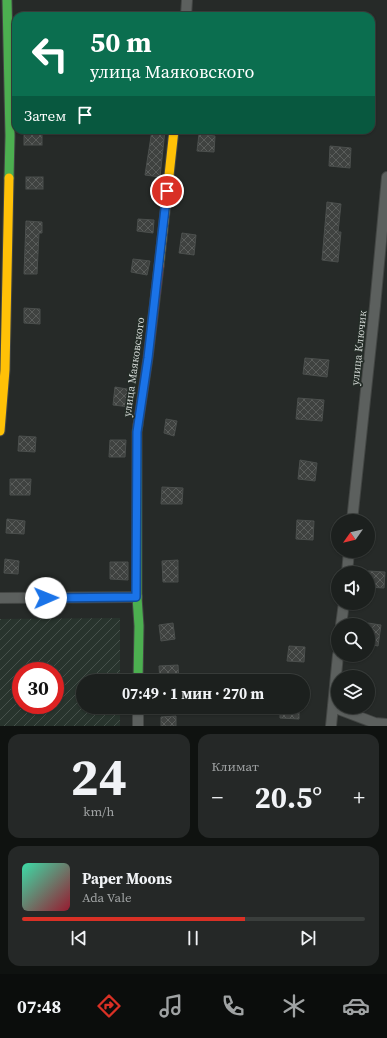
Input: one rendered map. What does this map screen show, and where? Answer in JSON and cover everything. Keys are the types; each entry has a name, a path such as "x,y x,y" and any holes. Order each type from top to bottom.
{"street":[{"path":"0,431 5,370 10,136 7,0"},
{"path":"186,0 186,12"},
{"name":"улица Маяковского","path":"138,674 138,626 136,597 137,432 148,358 174,134"},
{"name":"улица Ключик","path":"353,514 387,177"},
{"path":"0,598 136,597"},
{"path":"138,714 138,726"},
{"path":"331,726 332,714"},
{"path":"351,714 374,723 387,724"}],"shaded area":[{"path":"120,618 120,674 76,674 76,714 120,714 120,726 0,726 0,619"}],"building":[{"path":"24,134 42,134 42,145 24,145"},
{"path":"151,134 165,134 160,177 145,175"},
{"path":"199,134 215,136 214,152 197,151"},
{"path":"330,146 351,148 350,168 329,166"},
{"path":"26,177 43,177 43,189 26,189"},
{"path":"327,202 341,204 338,232 341,232 338,262 322,260"},
{"path":"138,219 154,220 153,233 137,231"},
{"path":"26,221 42,222 42,233 39,233 37,274 24,274"},
{"path":"182,233 196,235 194,255 179,253"},
{"path":"133,259 150,261 147,275 131,272"},
{"path":"24,308 40,309 40,324 24,323"},
{"path":"305,358 329,360 327,377 303,374"},
{"path":"115,387 133,390 130,407 113,405"},
{"path":"298,398 324,400 322,421 296,419"},
{"path":"166,419 177,421 174,436 164,433"},
{"path":"19,436 36,437 35,452 18,451"},
{"path":"110,440 126,440 125,457 109,457"},
{"path":"300,460 317,463 315,481 298,479"},
{"path":"10,479 31,479 30,495 10,495"},
{"path":"162,487 183,488 182,504 161,504"},
{"path":"7,519 25,521 24,534 6,533"},
{"path":"297,520 314,521 313,540 296,539"},
{"path":"5,559 19,561 18,574 4,573"},
{"path":"178,560 178,582 163,582 162,561"},
{"path":"110,562 128,562 128,580 110,579"},
{"path":"375,571 385,572 384,588 375,587"},
{"path":"173,623 175,639 161,641 159,625"},
{"path":"375,624 381,625 378,646 375,645"},
{"path":"289,646 305,647 304,662 287,661"},
{"path":"178,665 179,674 160,674 159,666"},
{"path":"280,714 299,714 299,719 280,718"},
{"path":"176,716 176,726 161,726 161,717"}],"traffic: fast":[{"path":"7,0 10,136 9,178"},
{"path":"138,425 138,674"}],"traffic: slow":[{"path":"159,266 174,134"},
{"path":"0,431 5,370 9,178"}],"traffic: jam":[{"path":"138,425 159,266"}],"route":[{"path":"46,598 136,597 137,432 148,358 167,191"}]}
